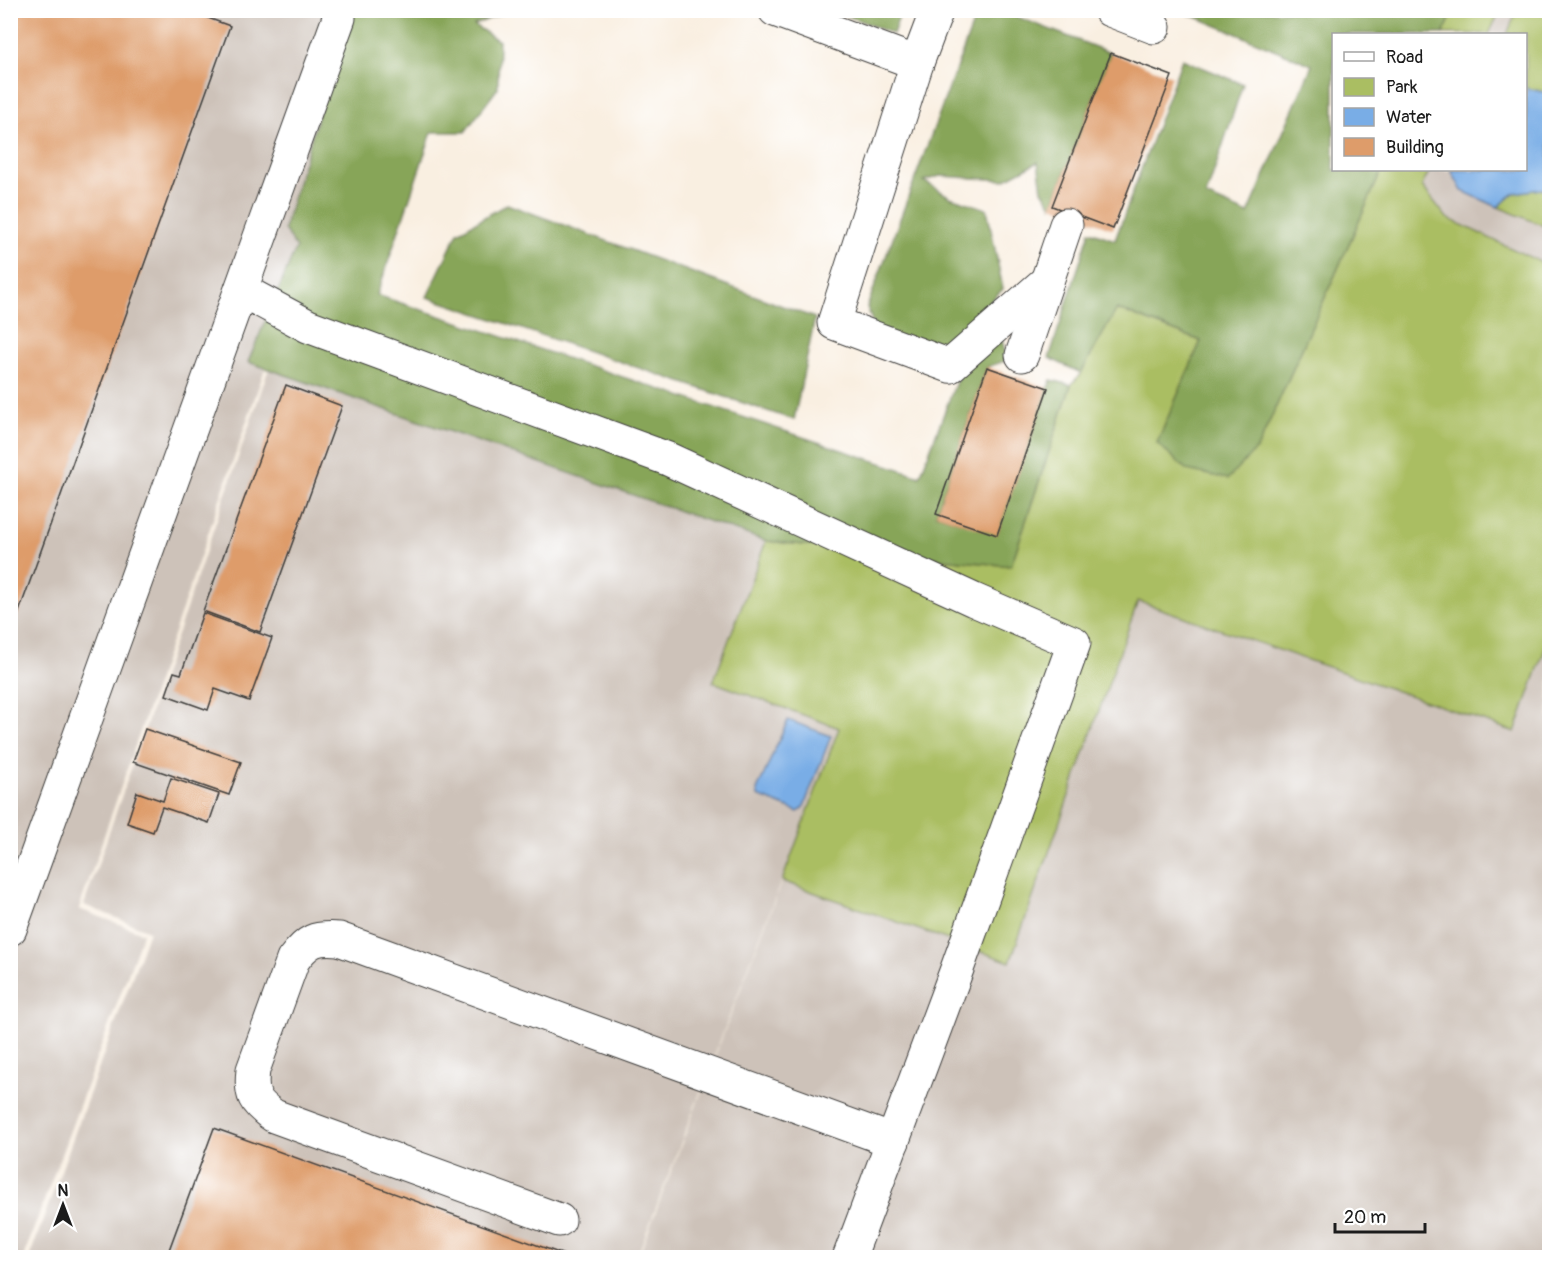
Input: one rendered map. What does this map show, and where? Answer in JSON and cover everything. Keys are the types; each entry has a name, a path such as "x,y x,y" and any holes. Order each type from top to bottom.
{"street":[{"path":"10,929 339,18 338,10"},
{"path":"775,10 917,63"},
{"path":"937,10 917,63 834,323 950,366 1047,281"},
{"path":"1110,10 1154,27"},
{"path":"1022,355 1066,225"},
{"path":"241,290 308,326 668,459 964,596 1074,643 957,969 849,1257"},
{"path":"559,1220 274,1116 259,1106 251,1089 253,1070 293,960 304,945 321,938 339,939 893,1141"}],"shaded area":[{"path":"10,11 388,11 79,909 143,933 23,1258 10,1257"},
{"path":"1500,11 1549,11 1549,266 1447,218 1422,186 1430,171 1527,171 1527,33 1489,33"},
{"path":"269,368 766,541 713,682 840,728 637,1257 29,1258 149,931 84,905"},
{"path":"1138,601 1515,732 1549,638 1549,1257 638,1258 782,881 1010,962"}],"green space":[{"path":"505,10 504,13 474,25 499,41 498,88 465,132 432,132 377,295 920,476 972,340 1002,341 1008,360 987,367 936,514 997,534 1051,380 1071,385 1011,566 766,541 248,362 296,248 284,229 328,83 354,11"},
{"path":"836,11 901,11 893,34"},
{"path":"987,11 1002,11 1111,53 1052,206 1042,190 1038,162 1004,180 940,176 924,181 950,197 987,209 1003,289 938,352 875,330 867,307 975,18"},
{"path":"1181,11 1454,11 1443,33 1332,33 1332,171 1382,171 1258,447 1228,479 1187,470 1157,443 1201,341 1117,309 1081,373 1049,358 1090,231 1115,240 1182,59 1243,84 1206,196 1248,214 1312,65"},
{"path":"1454,11 1500,11 1489,33 1443,33"},
{"path":"1517,11 1549,11 1550,89 1548,93 1527,88 1527,33 1507,33"},
{"path":"1382,171 1430,171 1422,186 1447,218 1549,266 1549,638 1515,732 1138,601 1010,962 782,881 839,728 713,682 766,541 1011,566 1071,385 1081,373 1116,309 1201,341 1157,443 1258,447"},
{"path":"1547,188 1549,190 1549,228 1498,207 1514,193"},
{"path":"507,204 815,318 794,420 427,297 458,232"}],"water":[{"path":"1527,88 1547,93 1549,89 1549,190 1547,188 1514,193 1498,207 1462,191 1452,171 1527,171"},
{"path":"788,720 831,736 803,809 798,812 758,796 757,790"}],"building":[{"path":"10,10 186,10 230,26 11,634"},
{"path":"1111,53 1172,76 1113,229 1052,206"},
{"path":"987,367 1048,388 997,535 936,514"},
{"path":"286,385 342,406 260,632 203,611"},
{"path":"203,613 272,638 249,701 215,689 208,710 166,695 174,672 181,674"},
{"path":"145,729 241,762 229,795 133,762"},
{"path":"171,778 219,794 209,823 162,807 153,832 127,823 137,792 163,801"},
{"path":"214,1128 570,1257 570,1258 166,1258"}]}
